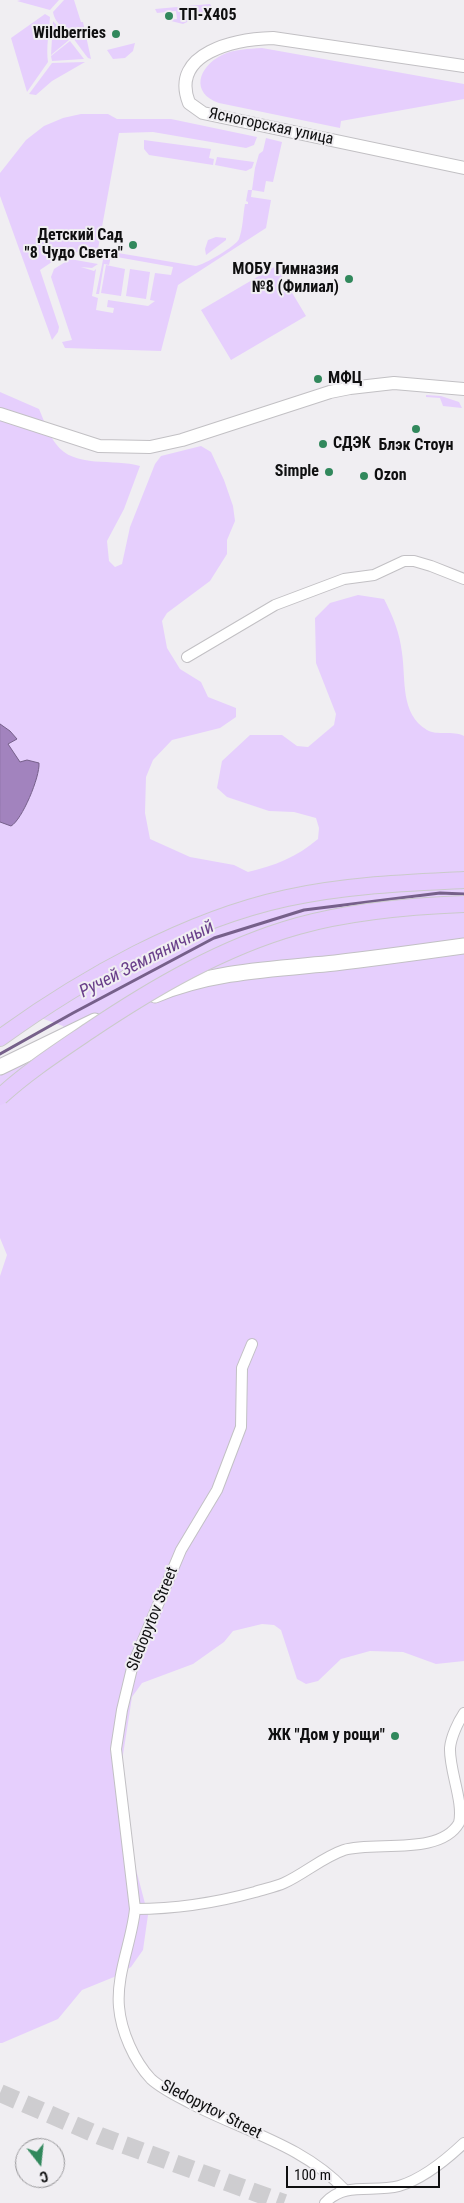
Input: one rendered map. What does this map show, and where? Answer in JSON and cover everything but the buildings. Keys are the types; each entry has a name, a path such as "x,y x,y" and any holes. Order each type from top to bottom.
{"main road":[{"path":"0,1038 109,969 192,929 247,908 288,898 340,890 403,883 464,880"},
{"path":"0,1097 38,1066 126,1006 194,968 234,949 269,935 309,924 384,911 464,904"},
{"path":"0,1067 133,1004 190,983 243,972 464,946"}],"street":[{"name":"Ясногорская улица","path":"464,66 273,38 256,39 219,46 207,53 190,70 186,86 189,103 203,113 464,168"},
{"path":"0,414 99,446 150,447 182,440 330,392 350,388 394,384 464,389"},
{"path":"187,657 275,605 344,580 374,575 404,561 414,561 431,566 464,579"},
{"name":"Sledopytov Street","path":"252,1344 242,1368 241,1427 217,1490 181,1550 133,1664 122,1710 116,1749 135,1909 121,1976 119,2005 127,2037 136,2058 151,2079 164,2089 202,2110 309,2158 334,2177 345,2190"},
{"path":"135,1909 199,1905 229,1899 282,1884 342,1851 420,1844 448,1833 460,1821 462,1807 450,1749 464,1713"},
{"path":"325,2203 345,2190 400,2186 435,2167 464,2143"}],"shaded area":[{"path":"59,0 50,10 17,1"},
{"path":"64,0 74,0 81,22 83,22 91,59 88,58 54,17 53,12"},
{"path":"210,4 213,9 183,24 167,20 177,19 176,11 157,13 155,9"},
{"path":"45,14 50,17 47,46 48,62 27,92 11,38"},
{"path":"53,21 69,40 51,55"},
{"path":"70,41 84,59 52,61 51,56"},
{"path":"135,43 133,51 125,58 113,59 107,50"},
{"path":"262,48 464,84 464,99 341,121 340,128 219,103 210,99 204,93 201,87 203,73 214,60 231,52"},
{"path":"85,62 52,81 36,95 29,94 52,63"},
{"path":"81,114 108,114 117,119 171,119 257,137 254,145 246,148 153,132 119,133 98,249 90,254 68,251 40,270 59,327 52,340 0,196 0,173 26,140 44,126 63,118"},
{"path":"266,138 282,142 273,182 266,181 264,192 252,190 255,168 259,154 263,151"},
{"path":"144,140 211,149 209,158 214,159 213,165 149,155 144,149"},
{"path":"217,157 254,162 252,168 246,171 215,165"},
{"path":"248,190 252,190 251,197 271,200 266,228 178,285 161,351 65,348 62,342 72,340 51,277 54,269 70,259 98,264 92,268 81,267 94,271 96,269 92,296 98,298 96,310 113,313 114,308 107,307 108,300 148,306 155,301 150,300 155,273 171,275 173,267 111,256 109,265 104,264 99,294 96,294 104,255 112,252 196,266 200,265 237,242 242,226 245,204 248,204 246,201"},
{"path":"216,237 226,238 226,240 206,255 205,249 208,240"},
{"path":"106,265 125,269 121,296 101,293"},
{"path":"276,266 306,316 231,360 201,310"},
{"path":"130,269 150,272 146,299 126,296"},
{"path":"0,392 39,409 53,440 64,452 73,457 84,460 140,466 124,509 107,541 109,561 115,567 122,564 130,527 155,464 161,456 201,446 211,452 233,506 235,521 227,540 227,554 210,581 167,613 162,621 167,648 180,669 201,682 208,697 236,708 236,717 220,728 172,740 153,760 146,777 145,813 150,839 190,857 234,865 248,872 285,860 302,851 318,839 319,828 316,818 294,812 269,811 227,797 217,788 222,761 250,735 282,735 297,746 308,747 334,725 336,714 316,663 315,618 330,603 358,595 384,599 400,639 406,696 412,715 418,723 431,732 455,733 464,736 464,1661 436,1664 403,1652 370,1651 341,1659 318,1681 306,1684 297,1679 281,1630 274,1625 262,1624 233,1631 224,1642 193,1664 142,1683 132,1697 122,1761 132,1854 148,1915 143,1950 131,1967 114,1977 82,1990 58,2019 2,2043 0,2043 0,1276 7,1255 0,1238 0,1063 66,1035 63,1026 27,1013 0,1027"},
{"path":"426,395 441,396 459,402 462,408 443,406 440,398 426,397"},
{"path":"0,724 17,739 8,744 20,762 27,760 39,763 37,778 30,798 20,816 11,826 0,822"}],"waterway":[{"name":"Ручей Земляничный","path":"0,1054 214,938 304,910 440,893 464,894"}],"tunnel":[{"path":"0,2093 100,2136 284,2203"}],"place":[{"name":"ТП-Х405","path":"169,16"},
{"name":"Wildberries","path":"116,34"},
{"name":"Детский Сад \"8 Чудо Света\"","path":"133,245"},
{"name":"МОБУ Гимназия №8 (Филиал)","path":"349,279"},
{"name":"МФЦ","path":"318,379"},
{"name":"Блэк Стоун","path":"416,429"},
{"name":"СДЭК","path":"323,444"},
{"name":"Simple","path":"329,472"},
{"name":"Ozon","path":"364,476"},
{"name":"ЖК \"Дом у рощи\"","path":"395,1736"}]}
